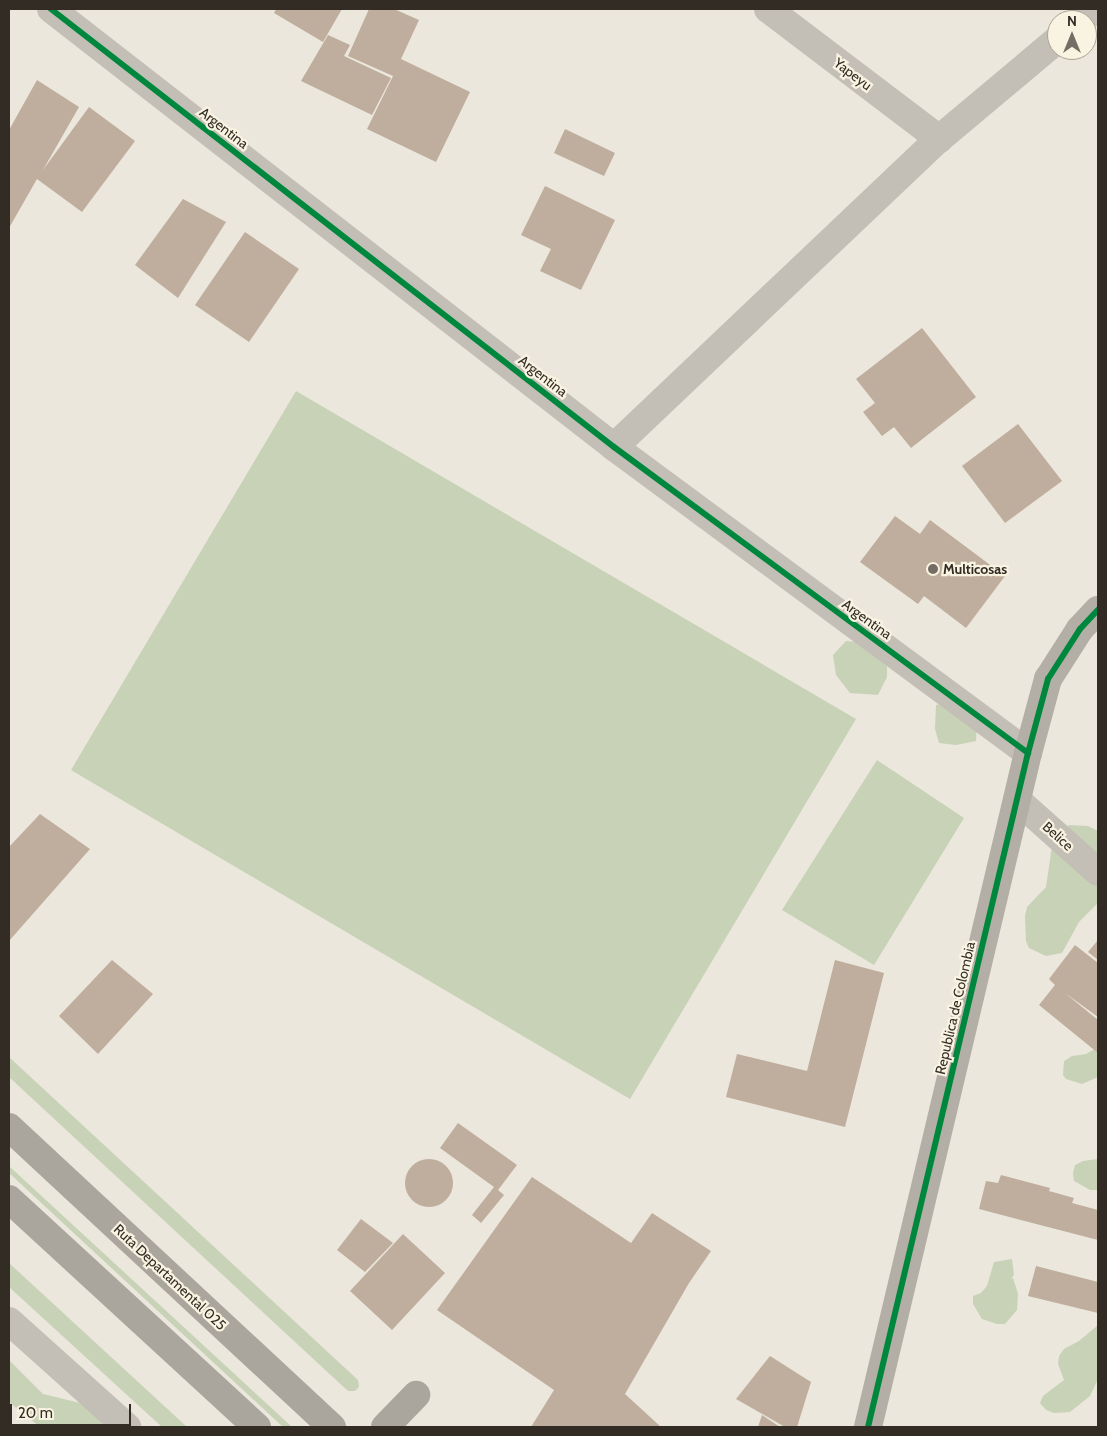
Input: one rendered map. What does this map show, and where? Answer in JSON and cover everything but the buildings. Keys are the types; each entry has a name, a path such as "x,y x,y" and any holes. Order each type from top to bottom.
{"highway":[{"name":"Ruta Departamental 025","path":"9,1127 332,1427"},
{"path":"9,1199 258,1427"},
{"path":"385,1427 416,1395"}],"street":[{"name":"Argentina","path":"51,9 614,447 1028,754"},
{"name":"Yapeyu","path":"768,9 939,139"},
{"path":"614,447 939,139 1047,48"},
{"name":"Republica de Colombia","path":"868,1427 1028,754 1048,679 1080,629 1098,610"},
{"name":"Belice","path":"1017,800 1098,872"},
{"path":"9,1321 127,1427"}],"green space":[{"path":"296,391 856,719 630,1099 71,770"},
{"path":"846,641 870,643 887,653 887,677 878,695 850,693 836,675 833,655"},
{"path":"951,701 977,723 976,741 956,745 939,743 935,729 936,705"},
{"path":"877,760 964,818 874,965 782,910"},
{"path":"1069,825 1088,826 1098,831 1098,903 1079,922 1062,953 1046,956 1029,948 1026,941 1025,916 1027,907 1046,887 1052,846 1061,830"},
{"path":"1098,1047 1098,1077 1082,1084 1066,1079 1063,1075 1064,1061 1072,1056 1086,1054"},
{"path":"9,1057 358,1380 359,1387 355,1391 348,1391 9,1077"},
{"path":"1098,1159 1098,1190 1090,1190 1074,1181 1075,1165 1083,1161"},
{"path":"9,1166 292,1427 283,1427 9,1173"},
{"path":"1012,1259 1014,1275 1011,1279 1013,1278 1018,1294 1017,1310 1005,1324 997,1324 982,1319 973,1304 973,1296 981,1293 987,1286 994,1262"},
{"path":"9,1263 187,1427 162,1427 9,1287"},
{"path":"1098,1325 1098,1379 1090,1396 1070,1412 1054,1413 1046,1410 1040,1403 1043,1396 1064,1380 1058,1364 1059,1356 1064,1349 1079,1341"},
{"path":"9,1360 43,1394 109,1410 109,1427 40,1427 9,1402"}],"cycle path":[{"path":"51,9 614,447 1028,753"},
{"path":"868,1427 1028,753 1048,679 1080,629 1098,610"}],"place":[{"name":"Multicosas","path":"933,569"}]}
